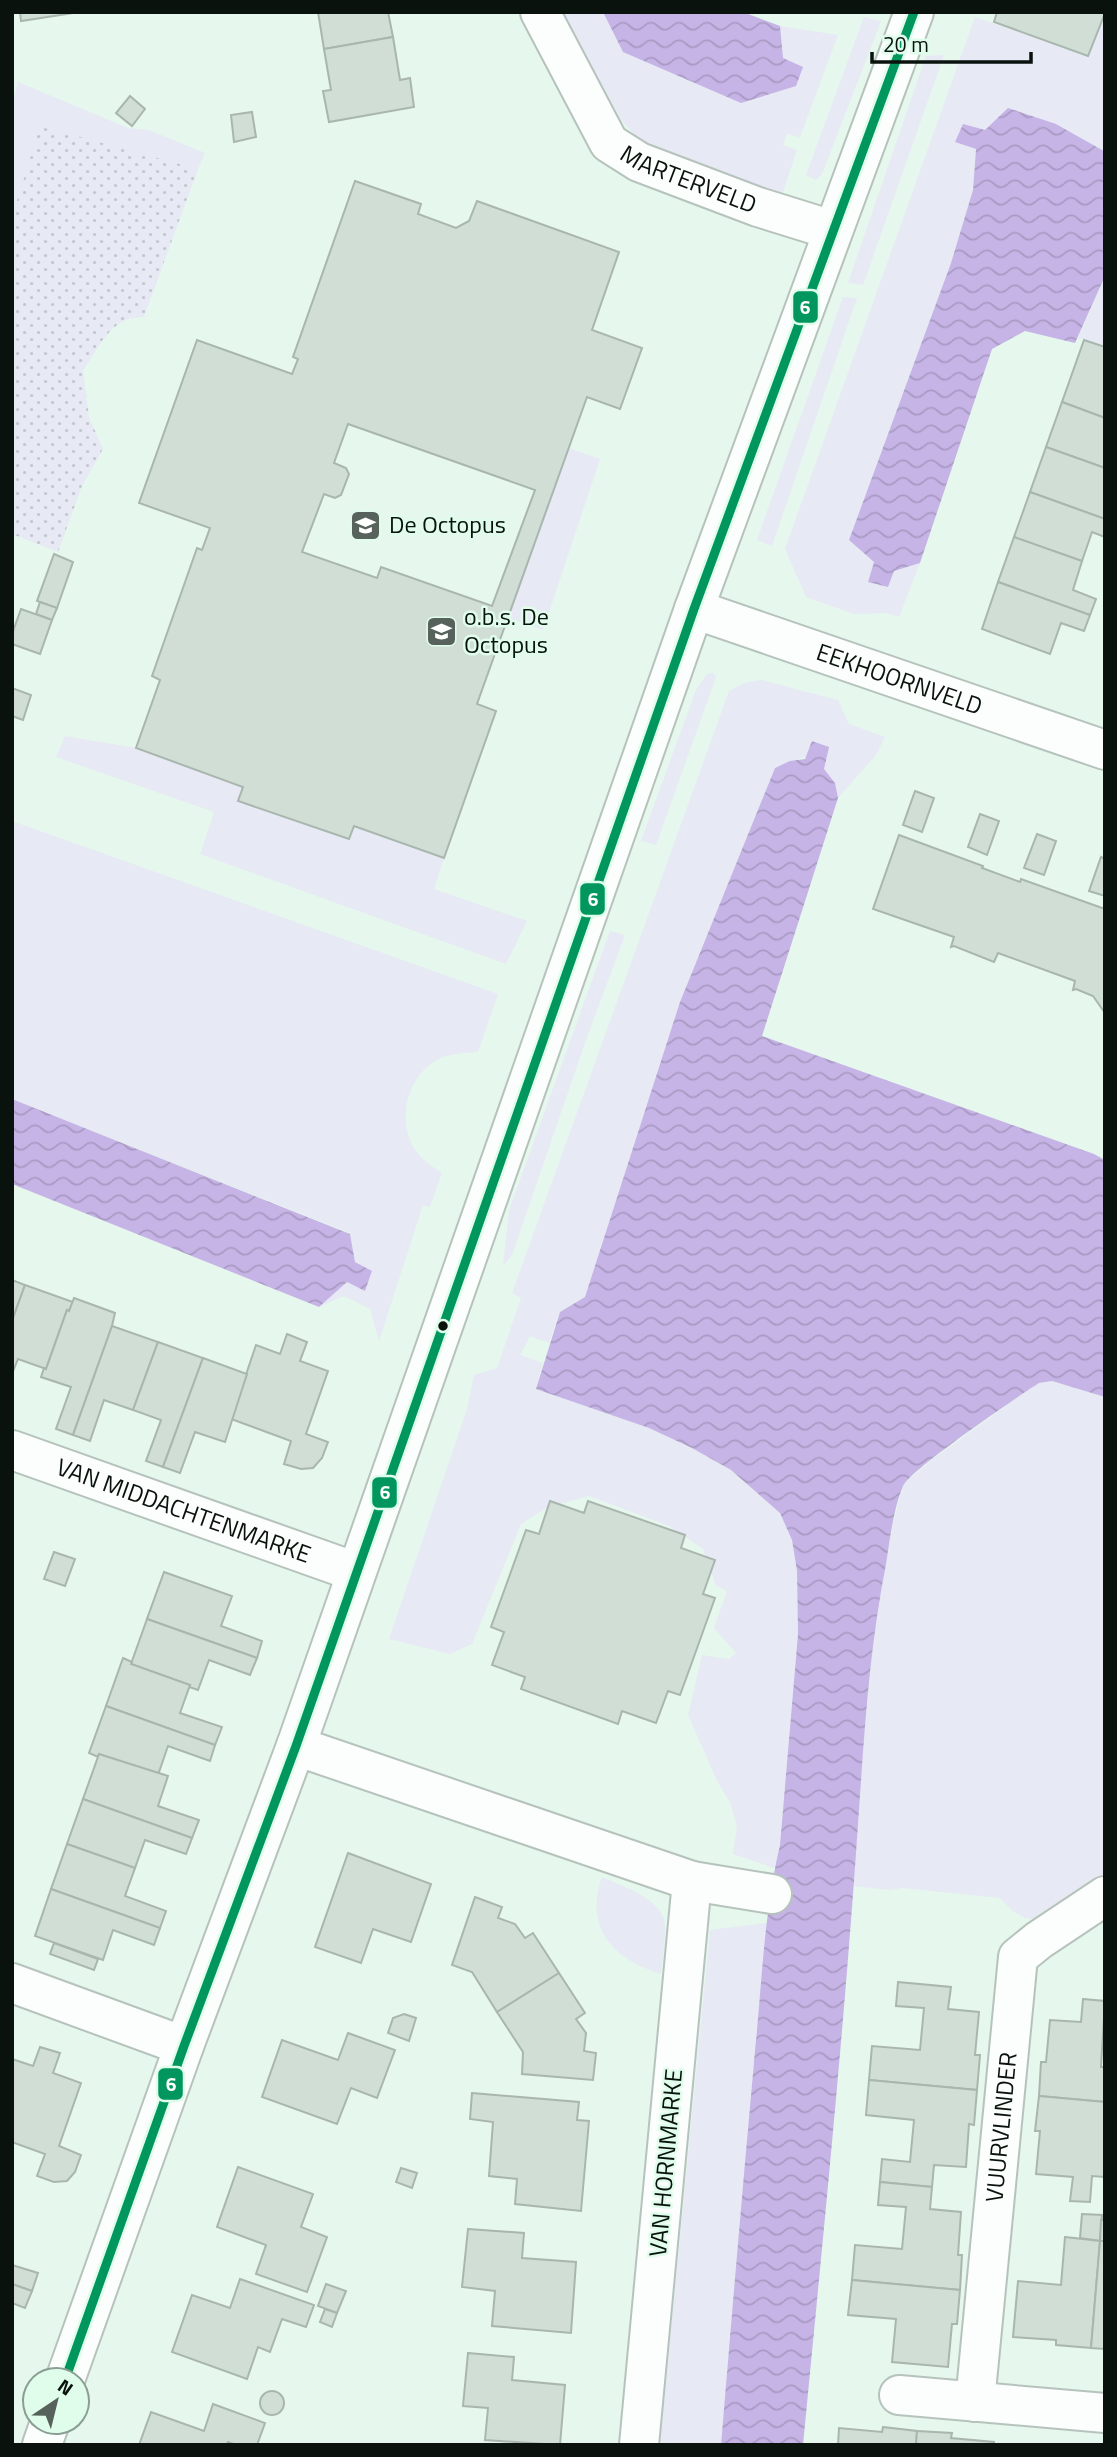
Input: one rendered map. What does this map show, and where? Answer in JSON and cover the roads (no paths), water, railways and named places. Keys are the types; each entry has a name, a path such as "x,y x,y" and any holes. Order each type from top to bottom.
{"street":[{"name":"MARTERVELD","path":"540,12 609,144 639,162 758,207 832,230"},
{"path":"70,2366 184,2046 296,1746 694,609 914,12"},
{"name":"EEKHOORNVELD","path":"694,609 1104,749"},
{"name":"VAN MIDDACHTENMARKE","path":"12,1450 356,1572"},
{"path":"296,1746 692,1881 772,1894"},
{"name":"VAN HORNMARKE","path":"639,2445 692,1881"},
{"name":"VUURVLINDER","path":"975,2402 1018,1957 1105,1896"},
{"path":"12,1983 184,2046"},
{"path":"899,2395 1105,2413"}],"water":[{"path":"603,12 743,12 780,26 783,58 803,67 796,86 741,103 623,52"},
{"path":"1008,108 1056,124 1104,151 1105,276 1075,343 1025,331 992,349 920,563 894,571 888,587 868,582 874,562 849,540 951,263 973,190 976,149 955,142 963,124 985,130"},
{"path":"812,741 829,747 824,769 835,783 838,798 762,1036 1105,1160 1105,1397 1052,1381 1039,1383 966,1433 910,1477 903,1486 892,1525 870,1672 838,2075 803,2445 721,2445 764,1947 770,1895 780,1845 798,1634 797,1571 792,1540 780,1513 731,1470 649,1428 536,1389 560,1312 585,1297 680,1002 775,768 790,761 805,759"},
{"path":"12,1099 350,1234 355,1262 372,1271 365,1291 347,1282 319,1307 12,1184"}],"place":[{"name":"De Octopus","path":"366,525"},
{"name":"o.b.s. De Octopus","path":"441,631"}]}
